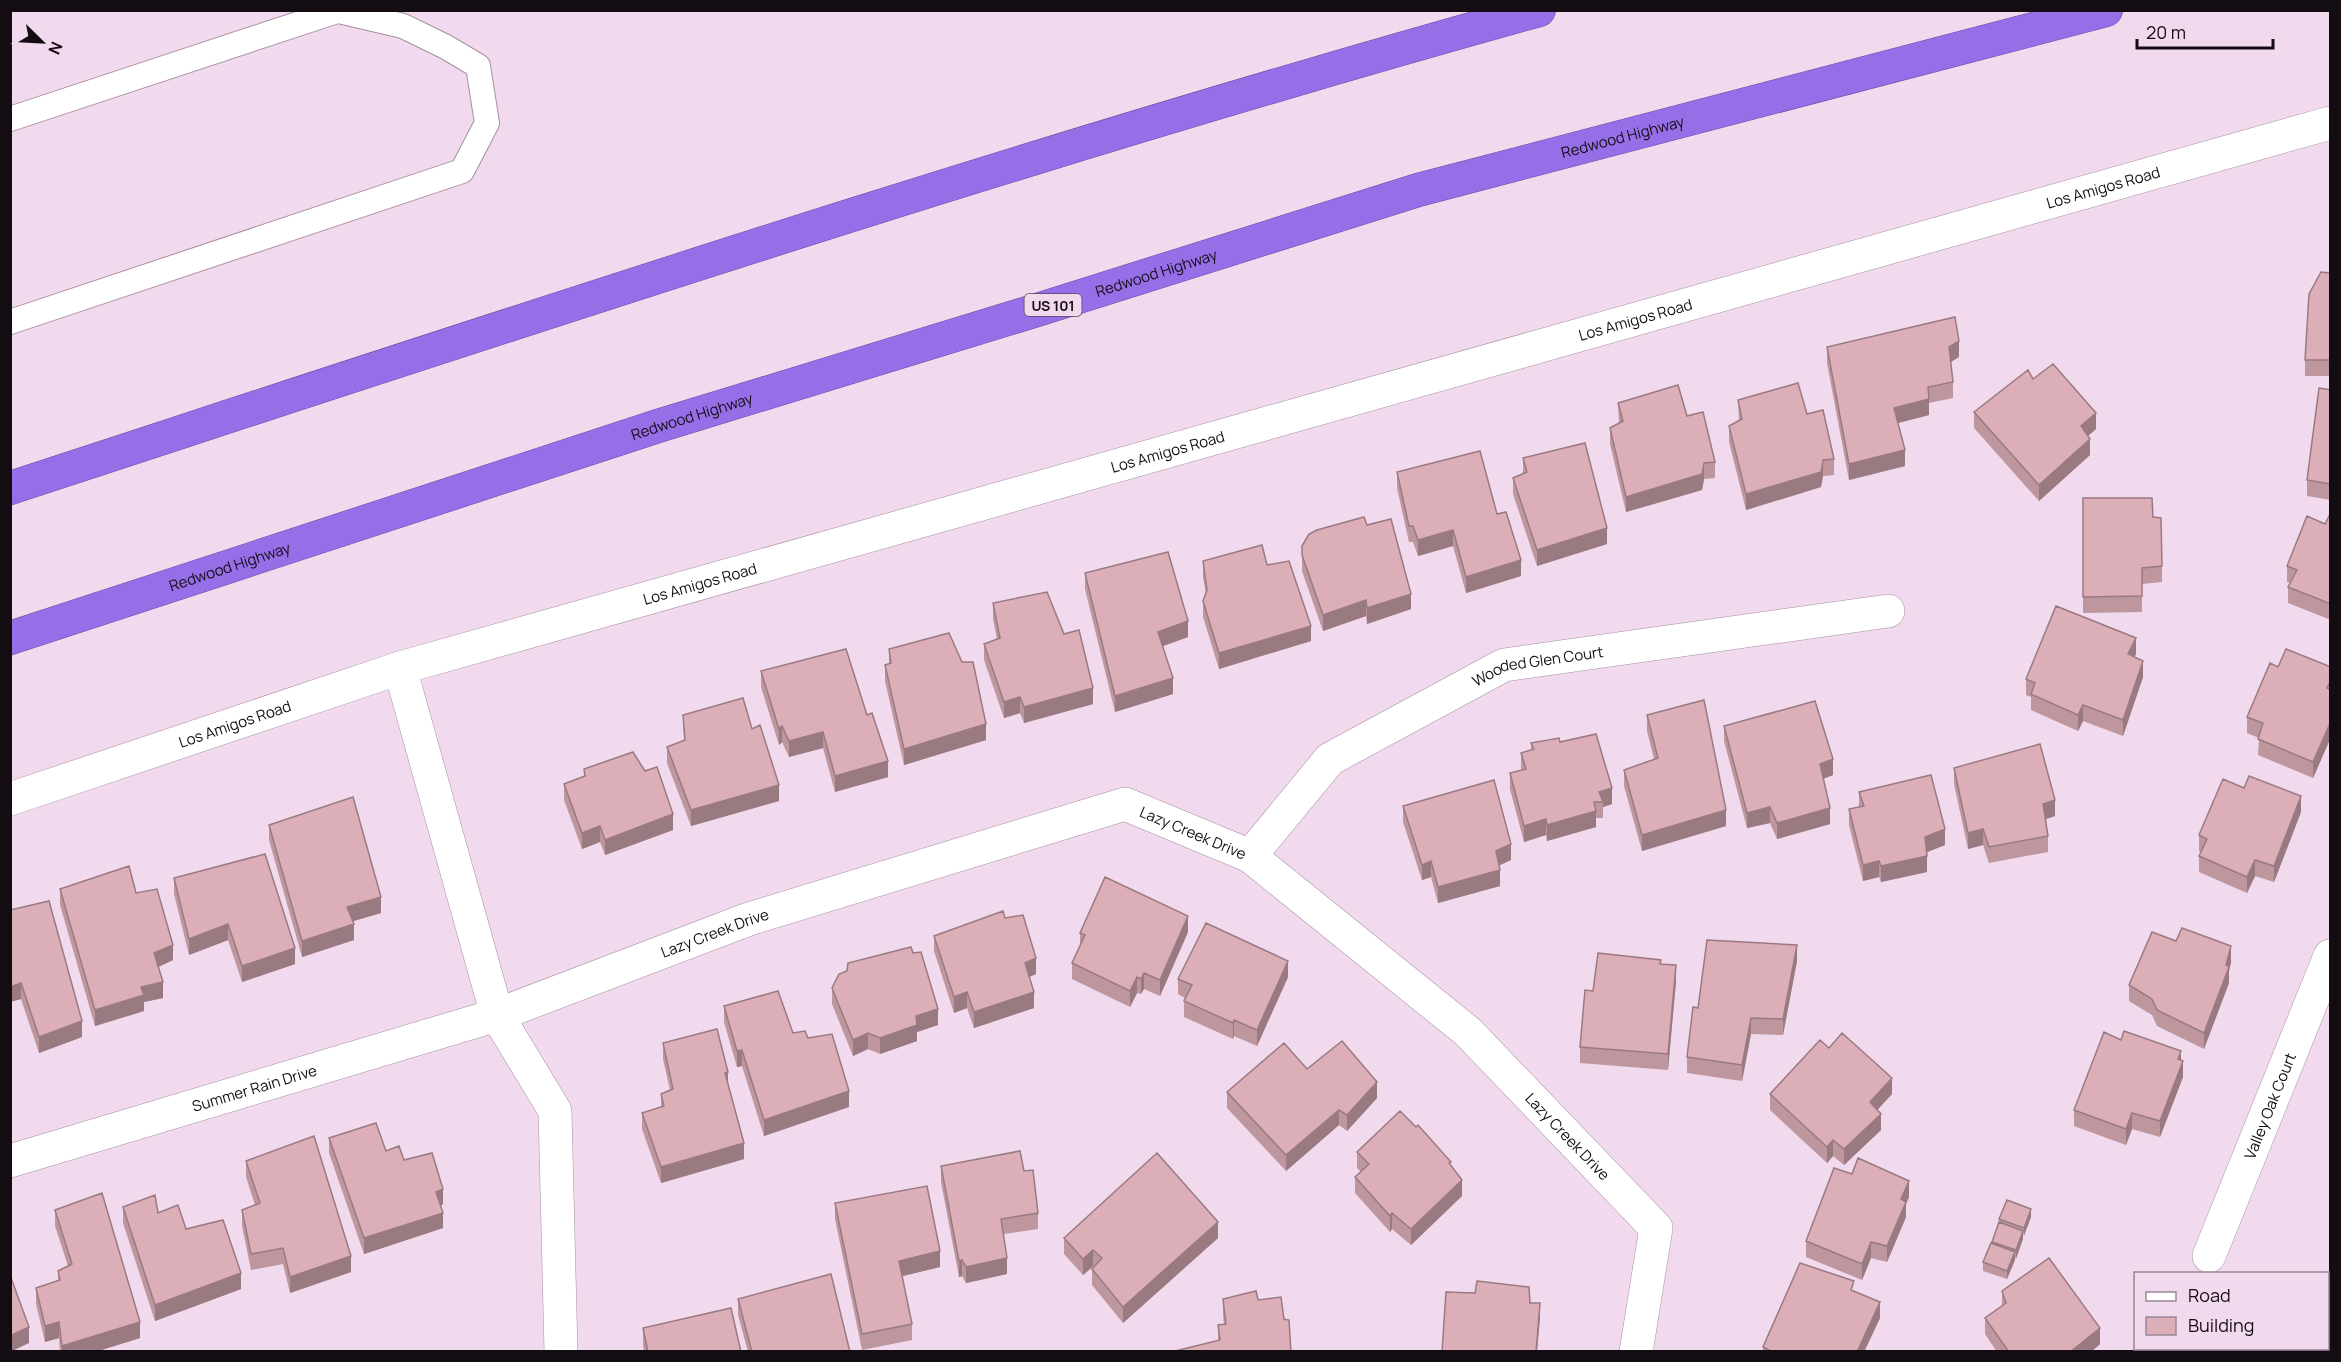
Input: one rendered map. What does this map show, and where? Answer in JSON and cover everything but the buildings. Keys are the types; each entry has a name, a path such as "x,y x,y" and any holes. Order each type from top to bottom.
{"highway":[{"path":"10,488 666,273 1040,155 1539,10"},
{"name":"Redwood Highway","path":"10,638 658,426 1418,190 2106,10"}],"street":[{"name":"Los Amigos Road","path":"10,799 400,668 2331,123"},
{"name":"Wooded Glen Court","path":"1250,856 1330,759 1504,665 1888,611"},
{"path":"400,668 497,1015 555,1111 561,1352"},
{"name":"Lazy Creek Drive","path":"497,1015 749,919 1125,804 1250,856 1468,1032 1656,1228 1636,1352"},
{"name":"Valley Oak Court","path":"2209,1256 2331,956"},
{"name":"Summer Rain Drive","path":"10,1161 497,1015"}],"lane":[{"path":"10,119 340,11 404,26 478,66 487,123 462,171 10,322"}]}
